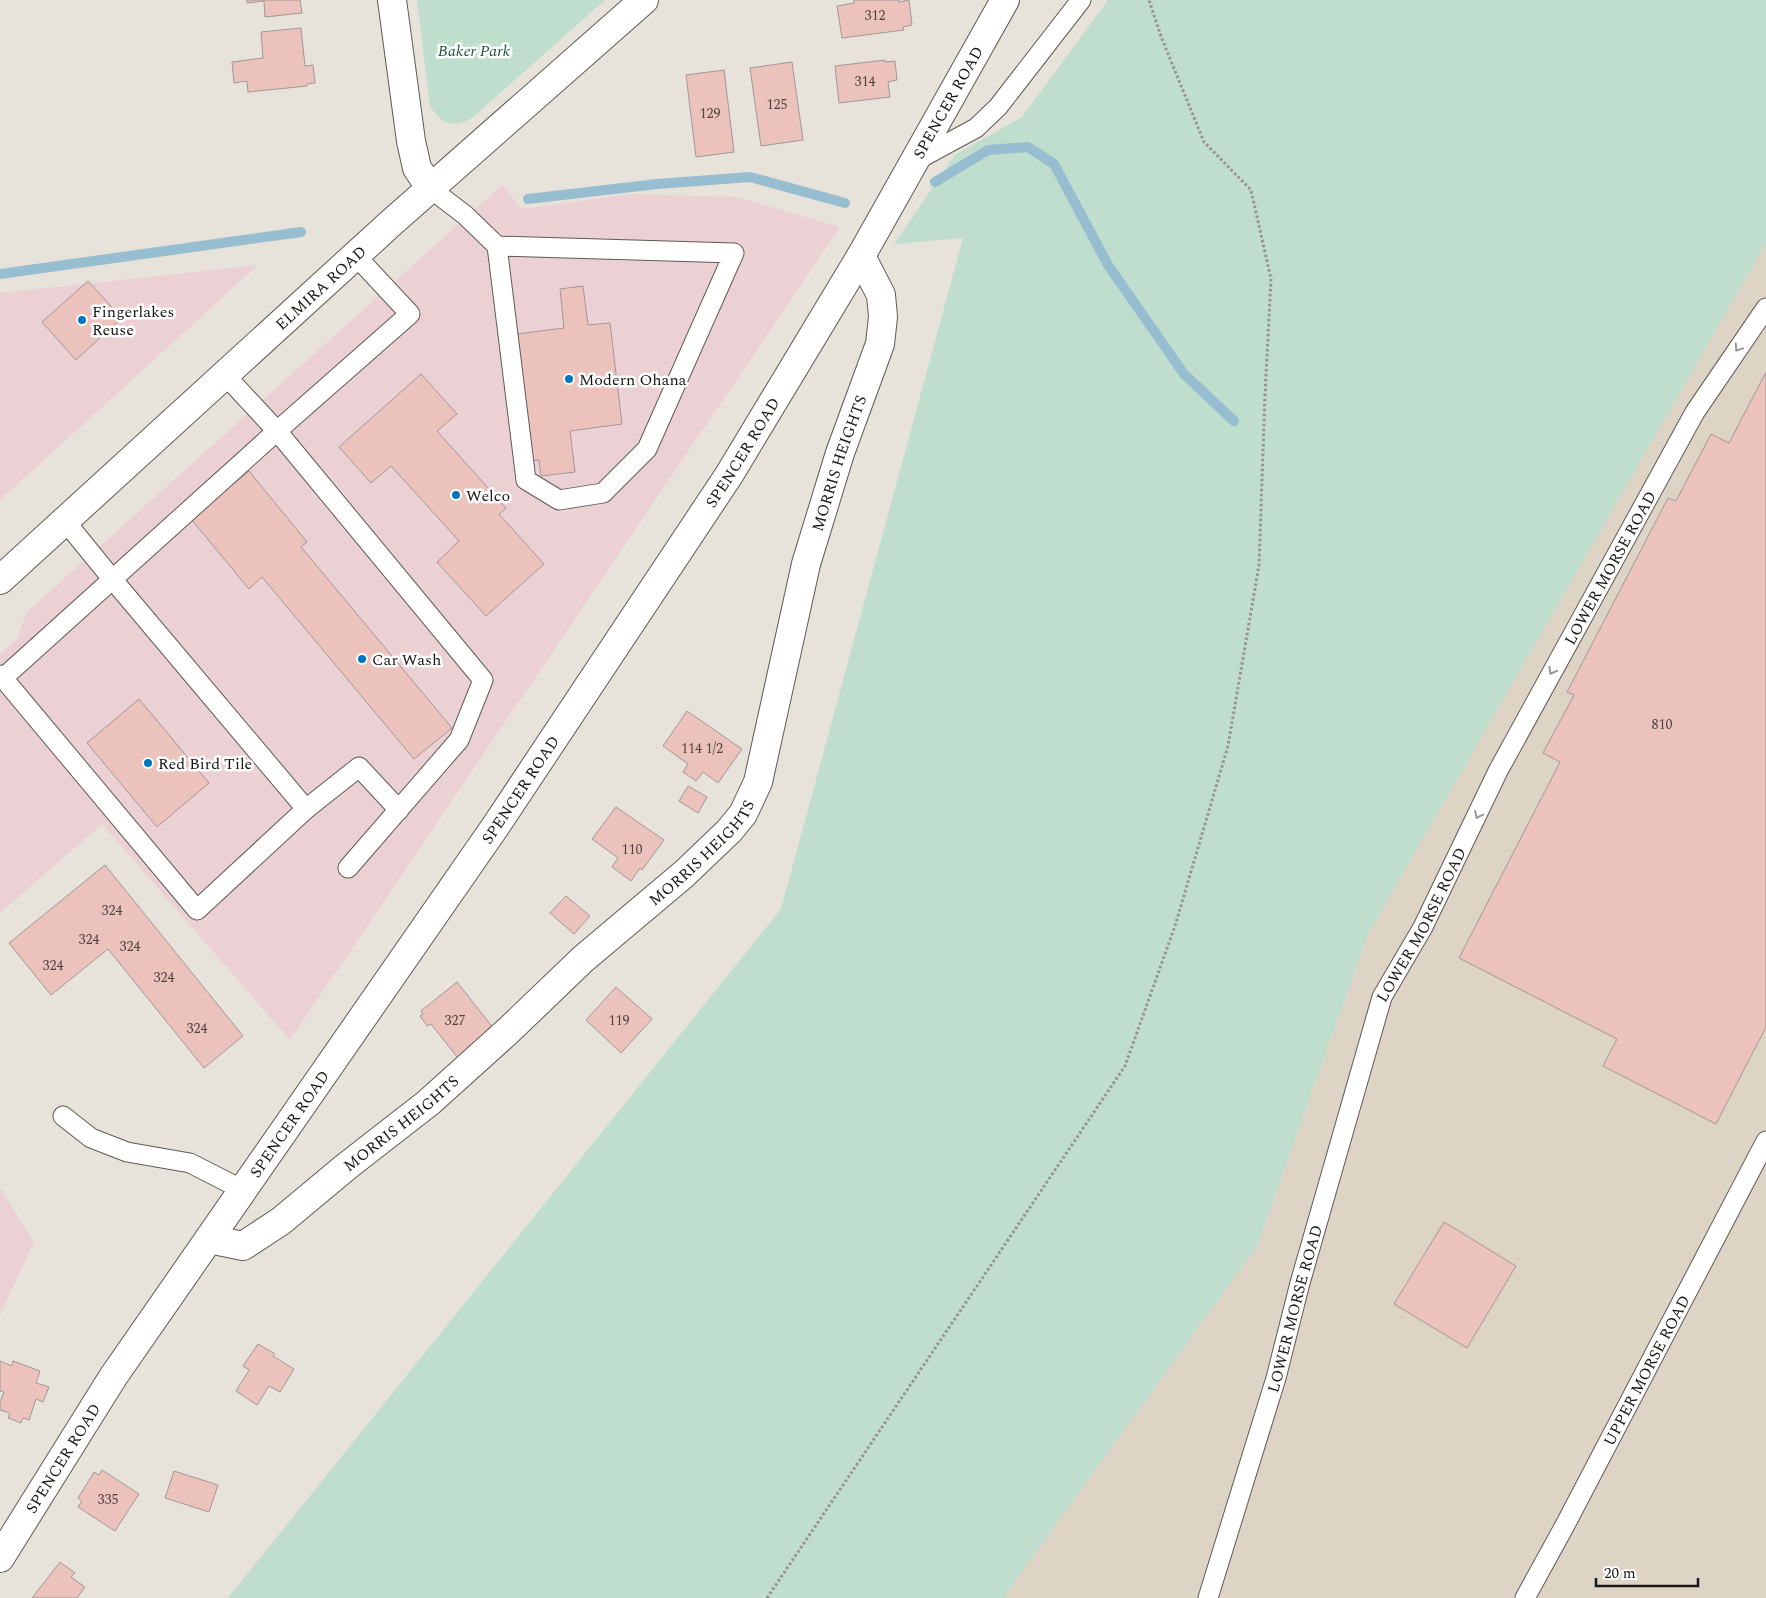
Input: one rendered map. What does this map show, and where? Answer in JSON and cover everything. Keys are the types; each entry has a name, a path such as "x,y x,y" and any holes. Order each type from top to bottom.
{"street":[{"path":"392,0 411,141 417,168 431,189"},
{"name":"ELMIRA ROAD","path":"0,580 356,256 644,0"},
{"name":"SPENCER ROAD","path":"0,1558 113,1377 495,827 730,475 861,256 1005,0"},
{"name":"MORRIS HEIGHTS","path":"209,1239 243,1246 281,1221 347,1166 428,1103 508,1031 582,959 684,874 729,831 743,814 758,782 806,564 840,453 880,344 883,318 881,295 861,256"}],"lane":[{"path":"912,163 976,128 998,108 1081,0"},
{"path":"431,189 465,215 497,246 526,480 559,500 603,493 647,449 734,253 497,246"},
{"path":"356,256 410,314 2,677 196,910 306,809 359,767 399,810"},
{"name":"LOWER MORSE ROAD","path":"1208,1598 1276,1378 1300,1283 1382,998 1423,927 1498,771 1695,412 1766,308"},
{"path":"225,375 277,431 483,680 459,740 348,868"},
{"path":"65,521 112,580 306,809"},
{"path":"63,1116 91,1138 127,1152 190,1163 243,1190"},
{"name":"UPPER MORSE ROAD","path":"1525,1598 1569,1518 1766,1141"}],"path":[{"path":"767,1598 1125,1066 1176,926 1228,746 1259,565 1264,395 1271,279 1251,190 1204,142 1162,39 1149,0"}],"shaded area":[{"path":"502,185 522,209 630,194 736,197 840,227 290,1040 102,824 0,913 0,654 18,638 26,613"},
{"path":"1766,243 1766,1598 1005,1598 1005,1595 1257,1246 1368,934"},
{"path":"258,265 0,500 0,293"},
{"path":"0,1188 34,1242 0,1315"}],"green space":[{"name":"Baker Park","path":"417,0 605,0 472,118 453,124 438,117 430,106"},
{"path":"1108,0 1766,0 1766,243 1368,934 1257,1246 1005,1595 1005,1598 228,1598 781,909 963,238 894,244 955,155 1022,117"}],"building":[{"path":"247,0 300,0 302,13 265,17 264,1 247,3"},
{"path":"854,0 899,0 899,2 909,0 912,25 903,27 904,30 842,38 837,6 854,3"},
{"path":"301,28 305,66 313,65 315,83 307,84 307,86 248,92 247,81 234,83 232,62 263,58 261,32"},
{"path":"885,60 885,62 895,61 897,80 888,82 890,97 839,103 835,66"},
{"path":"792,62 803,140 761,146 750,68"},
{"path":"724,70 734,152 696,157 686,75"},
{"name":"Fingerlakes Reuse","path":"88,281 122,318 76,360 42,322"},
{"name":"Modern Ohana","path":"583,286 588,325 610,323 622,424 570,431 575,472 541,476 539,460 532,461 517,334 564,328 560,289"},
{"path":"1766,372 1766,1027 1716,1124 1603,1066 1617,1039 1459,958 1560,762 1543,753 1574,695 1567,692 1668,498 1676,501 1711,434 1729,443"},
{"name":"Welco","path":"421,374 457,414 437,431 506,508 499,514 544,564 486,616 437,562 459,541 391,466 371,483 339,447"},
{"name":"Car Wash","path":"249,471 307,542 301,547 452,728 414,759 262,577 249,589 191,519"},
{"name":"Red Bird Tile","path":"139,699 209,783 157,827 87,743"},
{"path":"687,711 742,749 718,783 703,772 696,781 683,772 688,764 663,746"},
{"path":"688,786 707,797 698,813 679,801"},
{"path":"616,807 664,840 642,870 640,868 631,881 612,867 618,858 592,839"},
{"path":"105,865 243,1036 204,1068 108,949 51,995 9,943"},
{"path":"566,896 590,916 574,934 550,913"},
{"path":"457,982 494,1029 458,1058 431,1024 427,1026 420,1016 423,1014 421,1011"},
{"path":"616,987 652,1019 621,1053 586,1020"},
{"path":"1444,1222 1516,1266 1467,1348 1394,1304"},
{"path":"258,1344 294,1369 280,1392 269,1386 257,1405 236,1391 249,1370 243,1366"},
{"path":"0,1361 12,1366 13,1361 40,1371 36,1383 49,1387 43,1402 36,1399 29,1420 23,1418 21,1423 8,1418 10,1413 0,1410 0,1402 4,1392 0,1391"},
{"path":"102,1470 139,1494 115,1531 78,1507 82,1501 78,1498 94,1472 99,1475"},
{"path":"174,1471 218,1485 209,1512 165,1498"},
{"path":"60,1562 75,1573 71,1577 85,1587 77,1598 32,1598"}],"waterway":[{"path":"935,182 988,150 1028,147 1054,164 1108,265 1184,374 1234,421"},
{"path":"528,199 657,184 750,177 845,203"},
{"path":"0,274 301,232"}],"place":[{"name":"Fingerlakes Reuse","path":"82,320"},
{"name":"Modern Ohana","path":"569,379"},
{"name":"Welco","path":"456,495"},
{"name":"Car Wash","path":"362,659"},
{"name":"Red Bird Tile","path":"148,763"}]}
